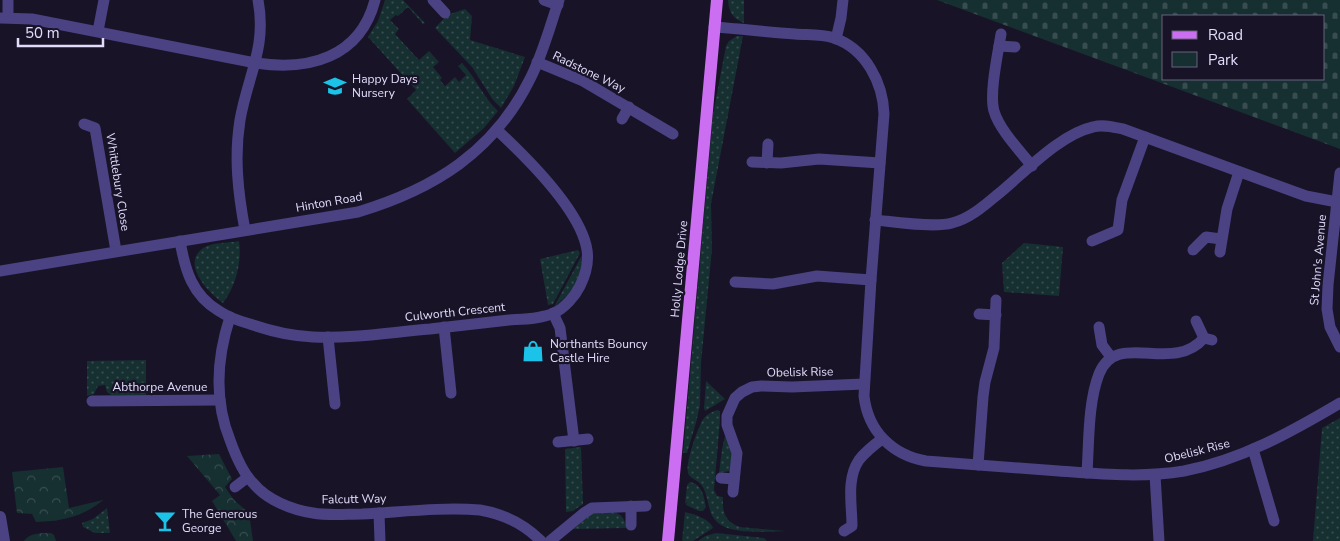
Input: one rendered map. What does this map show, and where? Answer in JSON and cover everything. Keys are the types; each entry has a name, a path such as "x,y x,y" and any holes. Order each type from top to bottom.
{"main road":[{"name":"Holly Lodge Drive","path":"668,541 717,0"}],"street":[{"path":"8,0 4,17 32,19 256,63 282,66 309,64 330,56 343,48 361,31 369,18 375,0"},
{"path":"98,31 104,0"},
{"path":"245,230 239,200 238,146 244,101 256,63 261,31 258,0"},
{"path":"433,0 446,13"},
{"path":"544,0 558,2"},
{"path":"836,39 843,0"},
{"name":"Hinton Road","path":"0,271 358,212 391,202 449,172 465,160 497,130 523,92 537,62 558,2"},
{"name":"Obelisk Rise","path":"714,27 824,36 836,39 853,50 868,64 880,86 884,100 884,114 864,384 867,412 873,426 882,438 897,451 915,459 978,465 1120,476 1155,475 1208,465 1253,449 1274,440 1340,403"},
{"path":"1001,34 993,93 994,111 1002,127 1032,166"},
{"path":"999,46 1015,47"},
{"name":"Radstone Way","path":"537,62 583,81 674,134"},
{"name":"Radstone Way","path":"622,119 629,107"},
{"name":"Whittlebury Close","path":"84,124 95,128 116,251"},
{"name":"St John's Avenue","path":"875,220 942,225 953,223 979,210 1071,135 1094,126 1114,127 1306,196 1337,202"},
{"name":"Culworth Crescent","path":"180,242 185,269 195,290 212,307 230,317 288,334 328,337 444,328 536,317 553,313 571,299 584,279 588,260 584,238 566,206 538,170 497,130"},
{"path":"1092,241 1118,230 1122,200 1145,137"},
{"path":"767,163 768,144"},
{"path":"752,162 781,163 819,160 880,163"},
{"path":"1220,252 1227,209 1239,172"},
{"name":"St John's Avenue","path":"1340,173 1327,309 1330,327 1340,348"},
{"path":"1193,250 1206,237 1222,239"},
{"path":"741,278 773,284 817,276 871,280"},
{"path":"978,465 982,397 984,382 994,348 996,300"},
{"path":"553,313 560,328 574,441"},
{"path":"979,314 996,315"},
{"name":"Falcutt Way","path":"230,317 220,358 220,400 230,442 248,478 257,488 272,498 304,512 324,514 480,510 517,522 541,541"},
{"path":"1087,473 1094,393 1106,361 1117,354 1134,352 1162,355 1179,354 1194,348 1208,339 1196,322"},
{"path":"1099,327 1102,345 1111,357"},
{"path":"444,328 451,393"},
{"path":"328,337 335,404"},
{"name":"Obelisk Rise","path":"734,492 737,453 727,425 727,416 735,398 742,392 752,387 761,386 792,387 864,384"},
{"name":"Abthorpe Avenue","path":"98,397 220,400"},
{"path":"852,530 851,490 853,473 862,457 882,438"},
{"path":"558,442 588,439"},
{"path":"1253,449 1274,520"},
{"path":"1155,475 1160,541"},
{"path":"235,486 248,478"},
{"path":"721,478 734,479"},
{"path":"630,506 631,525"},
{"path":"550,541 587,510 646,506"},
{"path":"379,513 380,541"},
{"path":"0,518 4,541"}],"green space":[{"path":"385,0 403,0 425,23 423,24 408,7 390,20 399,29 395,34 419,60 429,51 439,62 433,67 442,78 440,80 445,86 455,77 459,82 466,75 458,66 462,63 498,111 484,128 455,153 407,99 416,90 368,37 378,21"},
{"path":"728,0 744,0 744,23 732,14"},
{"path":"937,0 1340,0 1340,149"},
{"path":"465,9 472,16 470,40 525,57 514,86 501,108 493,100 472,67 435,28 447,15"},
{"path":"737,36 743,36 711,204 712,249 701,363 700,405 687,453 683,453 713,114 726,46 729,41"},
{"path":"239,241 240,257 237,274 223,303 204,285 195,269 195,261 198,253 209,245"},
{"path":"1024,243 1063,247 1059,296 1004,292 1002,263"},
{"path":"578,250 580,253 553,304 548,305 540,259"},
{"path":"583,253 582,269 576,284 554,307"},
{"path":"146,360 146,395 111,395 107,392 105,385 98,386 94,394 87,396 87,361"},
{"path":"706,381 725,399 705,411 704,408"},
{"path":"717,410 720,411 720,420 714,490 717,496 723,497 723,507 726,516 731,522 740,527 785,531 743,531 721,525 714,518 710,510 703,488 689,475 688,461 701,422 710,413"},
{"path":"1340,418 1340,541 1313,541 1322,428"},
{"path":"725,436 732,451 730,471 719,473 722,449"},
{"path":"581,447 583,504 573,511 566,512 565,449"},
{"path":"219,454 232,479 225,487 234,500 249,513 253,541 236,541 212,501 220,495 187,456"},
{"path":"63,467 69,508 103,500 80,514 55,521 36,522 32,514 17,513 12,472"},
{"path":"690,482 697,485 702,491 706,507 703,511 686,505 687,502 685,504 687,485"},
{"path":"107,508 110,533 95,533 83,527 82,523 93,519"},
{"path":"596,512 612,512 620,515 623,517 626,528 573,529"},
{"path":"685,512 709,522 713,528 693,541 682,541"},
{"path":"51,533 56,541 24,541 30,536"},
{"path":"716,533 764,538 767,541 698,541 705,536"}],"place":[{"name":"Happy Days Nursery","path":"335,86"},
{"name":"Northants Bouncy Castle Hire","path":"533,351"},
{"name":"The Generous George","path":"165,521"}]}
